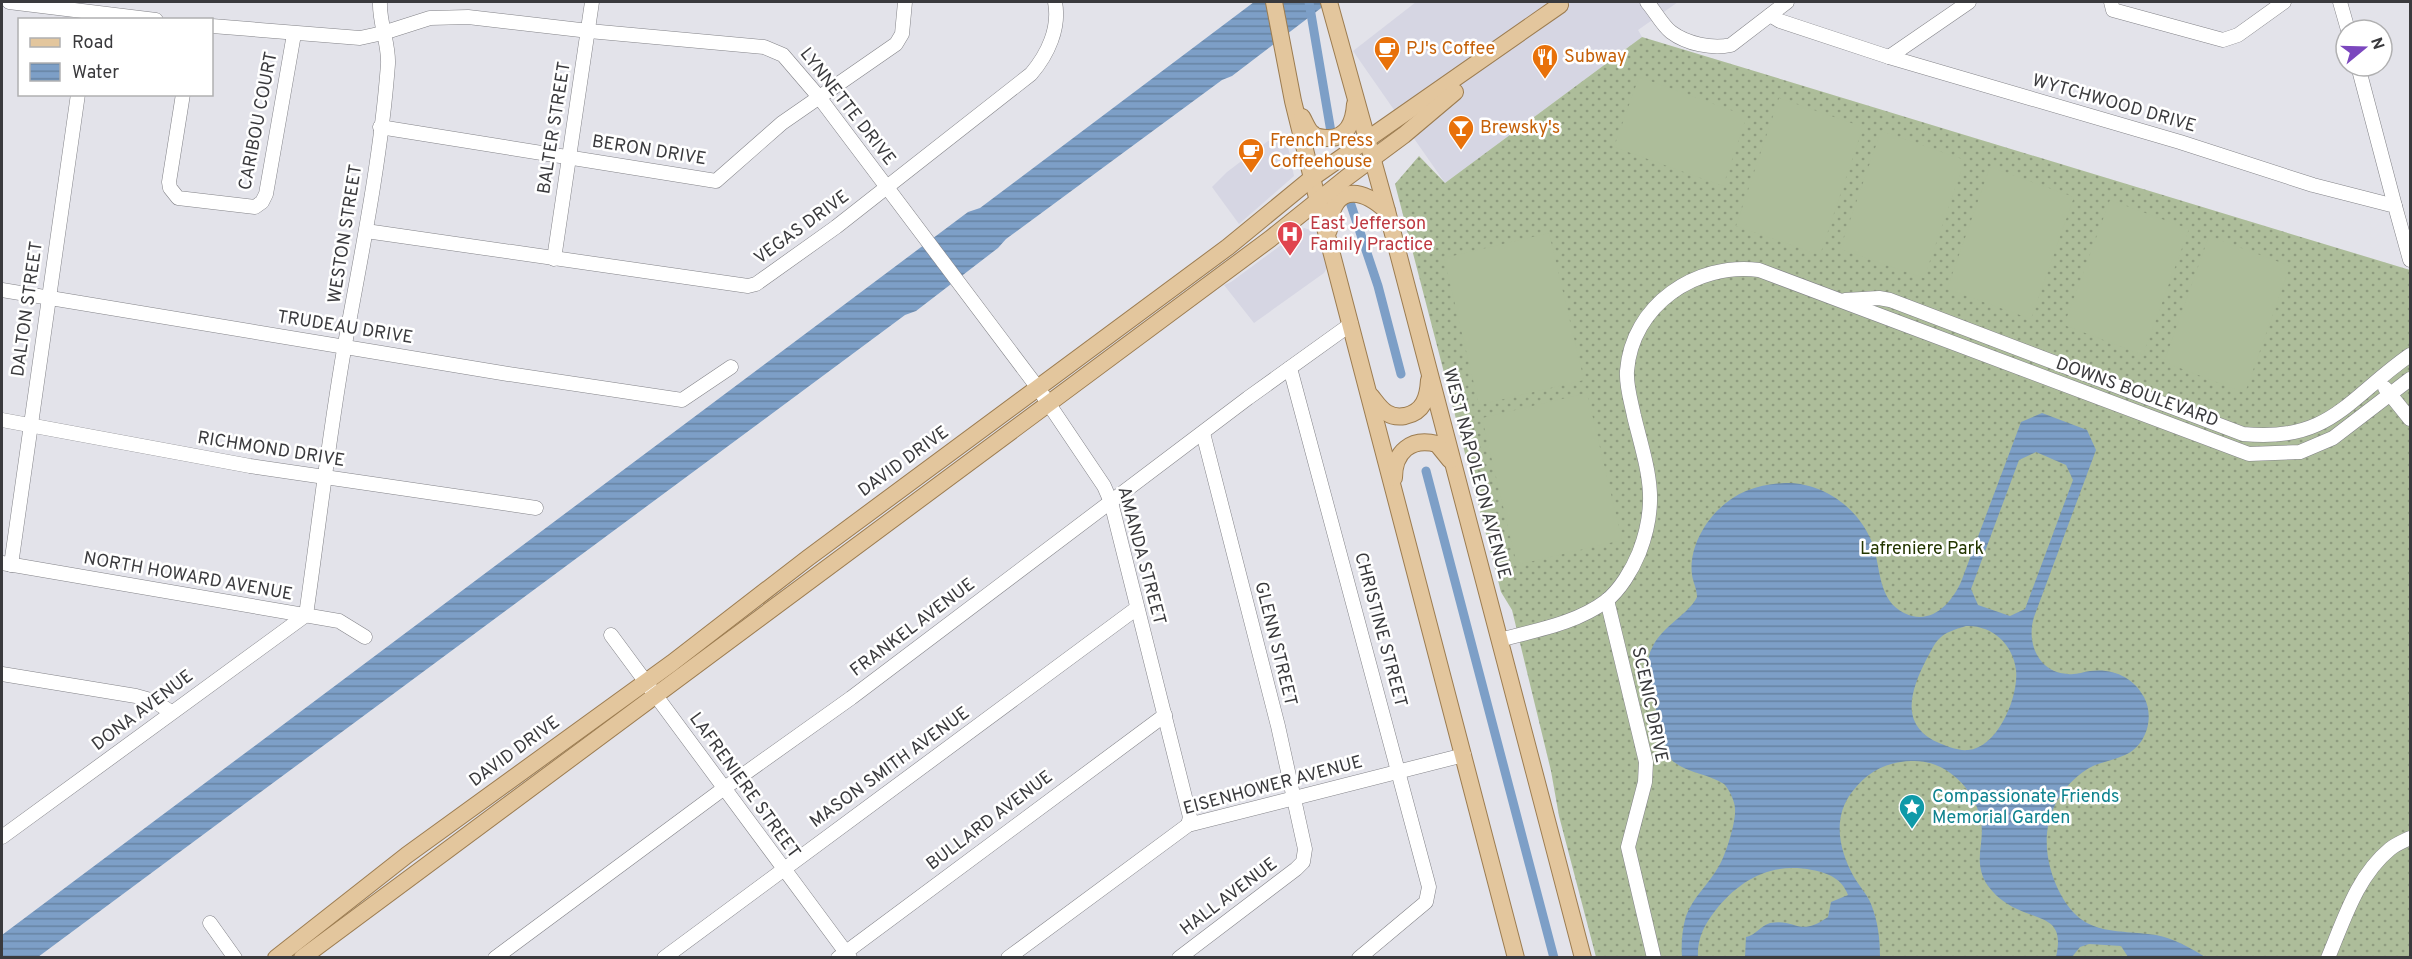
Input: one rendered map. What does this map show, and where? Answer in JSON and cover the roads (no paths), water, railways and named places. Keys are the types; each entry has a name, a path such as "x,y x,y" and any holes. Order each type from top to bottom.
{"main road":[{"path":"1274,2 1293,101 1317,199 1516,957"},
{"name":"DAVID DRIVE","path":"302,957 650,688 838,536 1228,247 1312,178 1562,3"},
{"name":"DAVID DRIVE","path":"276,957 407,855 849,551 1270,239 1317,199 1404,135 1562,3"},
{"name":"WEST NAPOLEON AVENUE","path":"1331,10 1388,211 1583,957"},
{"path":"1293,101 1312,134 1324,138 1342,135 1350,126 1355,99"},
{"path":"1328,237 1330,213 1336,202 1350,194 1360,193 1374,199 1388,211"},
{"path":"1368,393 1388,414 1396,417 1407,416 1417,412 1424,404 1428,393 1429,371"},
{"path":"1394,486 1395,462 1402,450 1421,441 1437,444 1455,468"},
{"path":"838,536 849,551"}],"street":[{"path":"9,2 142,18"},
{"name":"WESTON STREET","path":"306,615 345,346 366,231 388,62 379,15 380,2"},
{"name":"BALTER STREET","path":"554,259 592,2"},
{"name":"BERON DRIVE","path":"380,127 716,181 782,123 896,44 902,34 905,2"},
{"name":"VEGAS DRIVE","path":"366,231 748,286 756,284 836,227 1031,74 1043,59 1052,39 1057,14 1055,2"},
{"path":"1647,2 1671,32 1697,44 1722,47 1731,45 1787,2"},
{"path":"1889,57 1969,2"},
{"path":"2112,6 2223,40 2238,35 2284,2"},
{"path":"2340,2 2345,18"},
{"name":"WYTCHWOOD DRIVE","path":"1770,15 1780,21 1889,57 2180,142 2313,185 2395,206"},
{"name":"LYNNETTE DRIVE","path":"213,26 354,39 430,18 468,17 764,47 783,55 819,97 927,241"},
{"name":"CARIBOU COURT","path":"183,96 169,182 170,188 178,198 255,207 266,195 294,34"},
{"path":"2361,78 2410,260"},
{"name":"DALTON STREET","path":"6,564 30,424 78,96"},
{"name":"AMANDA STREET","path":"927,241 1038,388 1104,486 1111,502 1165,715 1190,817 1188,825"},
{"name":"DOWNS BOULEVARD","path":"1500,640 1572,620 1607,600 1629,573 1645,536 1651,513 1651,482 1628,391 1627,372 1630,355 1645,320 1656,305 1683,284 1723,270 1743,268 1759,270 2249,454 2300,452 2333,438 2410,379"},
{"name":"TRUDEAU DRIVE","path":"2,290 508,374 682,400 731,366"},
{"name":"DOWNS BOULEVARD","path":"1839,300 1879,298 1890,300 2243,434 2268,436 2295,433 2323,422 2345,409 2410,355"},
{"name":"FRANKEL AVENUE","path":"495,957 723,788 850,698 1351,324"},
{"name":"CHRISTINE STREET","path":"1290,368 1400,770 1429,887 1426,902 1359,957"},
{"path":"2379,381 2410,419"},
{"name":"RICHMOND DRIVE","path":"2,420 250,466 536,508"},
{"name":"GLENN STREET","path":"1203,433 1278,726 1305,849 1300,865"},
{"name":"NORTH HOWARD AVENUE","path":"6,564 339,621 365,637"},
{"name":"SCENIC DRIVE","path":"1607,600 1646,762 1645,782 1628,847 1654,957"},
{"name":"MASON SMITH AVENUE","path":"664,957 1137,608"},
{"name":"DONA AVENUE","path":"2,837 306,615"},
{"name":"LAFRENIERE STREET","path":"611,635 783,868 844,956"},
{"path":"2,674 136,696 154,701 171,712"},
{"name":"BULLARD AVENUE","path":"844,956 1165,715"},
{"name":"EISENHOWER AVENUE","path":"1008,957 1188,825 1464,754"},
{"path":"2328,957 2349,907 2365,877 2390,849 2410,838"},
{"name":"HALL AVENUE","path":"1179,957 1300,865"},
{"path":"210,923 235,957"}],"water":[{"path":"1254,2 1329,2 1232,76 1222,80 1006,239 998,248 916,311 905,315 38,957 2,958 2,935 968,212 980,208"},
{"path":"2042,413 2087,430 2096,450 2034,617 2033,646 2042,662 2058,672 2074,674 2098,670 2122,675 2134,684 2144,697 2149,714 2143,738 2132,751 2083,772 2069,784 2059,798 2052,813 2047,845 2054,879 2070,909 2090,925 2114,931 2162,936 2205,957 2128,957 2121,946 2089,944 2080,947 2072,957 2056,957 2058,944 2054,928 2043,919 2008,904 1986,883 1980,867 1981,821 1978,809 1965,787 1947,770 1924,762 1911,761 1885,766 1864,779 1846,802 1840,823 1842,845 1849,867 1869,900 1875,917 1880,957 1745,957 1746,937 1763,926 1779,922 1810,926 1828,917 1831,902 1848,895 1842,885 1829,875 1797,868 1770,871 1735,890 1715,911 1705,927 1700,938 1698,957 1682,957 1682,937 1686,916 1722,861 1732,830 1735,806 1724,784 1680,766 1670,756 1658,717 1648,664 1650,652 1656,640 1697,597 1692,575 1692,558 1697,541 1706,525 1723,505 1739,494 1756,487 1785,483 1813,487 1839,500 1859,520 1873,545 1882,583 1889,600 1904,613 1923,617 1931,615 1946,605 1961,582 2021,422","holes":["2036,452 2066,465 2073,480 2025,609 2010,616 1978,605 1971,589 2019,460","1966,626 1984,629 2000,638 2011,652 2016,670 2016,681 2010,706 1997,731 1979,747 1968,750 1944,745 1925,735 1917,726 1912,706 1916,683 1935,644 1947,633"]}],"waterway":[{"path":"1309,2 1331,132"},
{"path":"1350,202 1378,286 1401,374"},
{"path":"1426,471 1554,958"}],"place":[{"name":"PJ's Coffee","path":"1387,72"},
{"name":"Subway","path":"1545,80"},
{"name":"Brewsky's","path":"1461,151"},
{"name":"French Press Coffeehouse","path":"1251,174"},
{"name":"East Jefferson Family Practice","path":"1290,257"},
{"name":"Compassionate Friends Memorial Garden","path":"1912,830"}],"park label":[{"name":"Lafreniere Park","path":"1922,549"}]}
